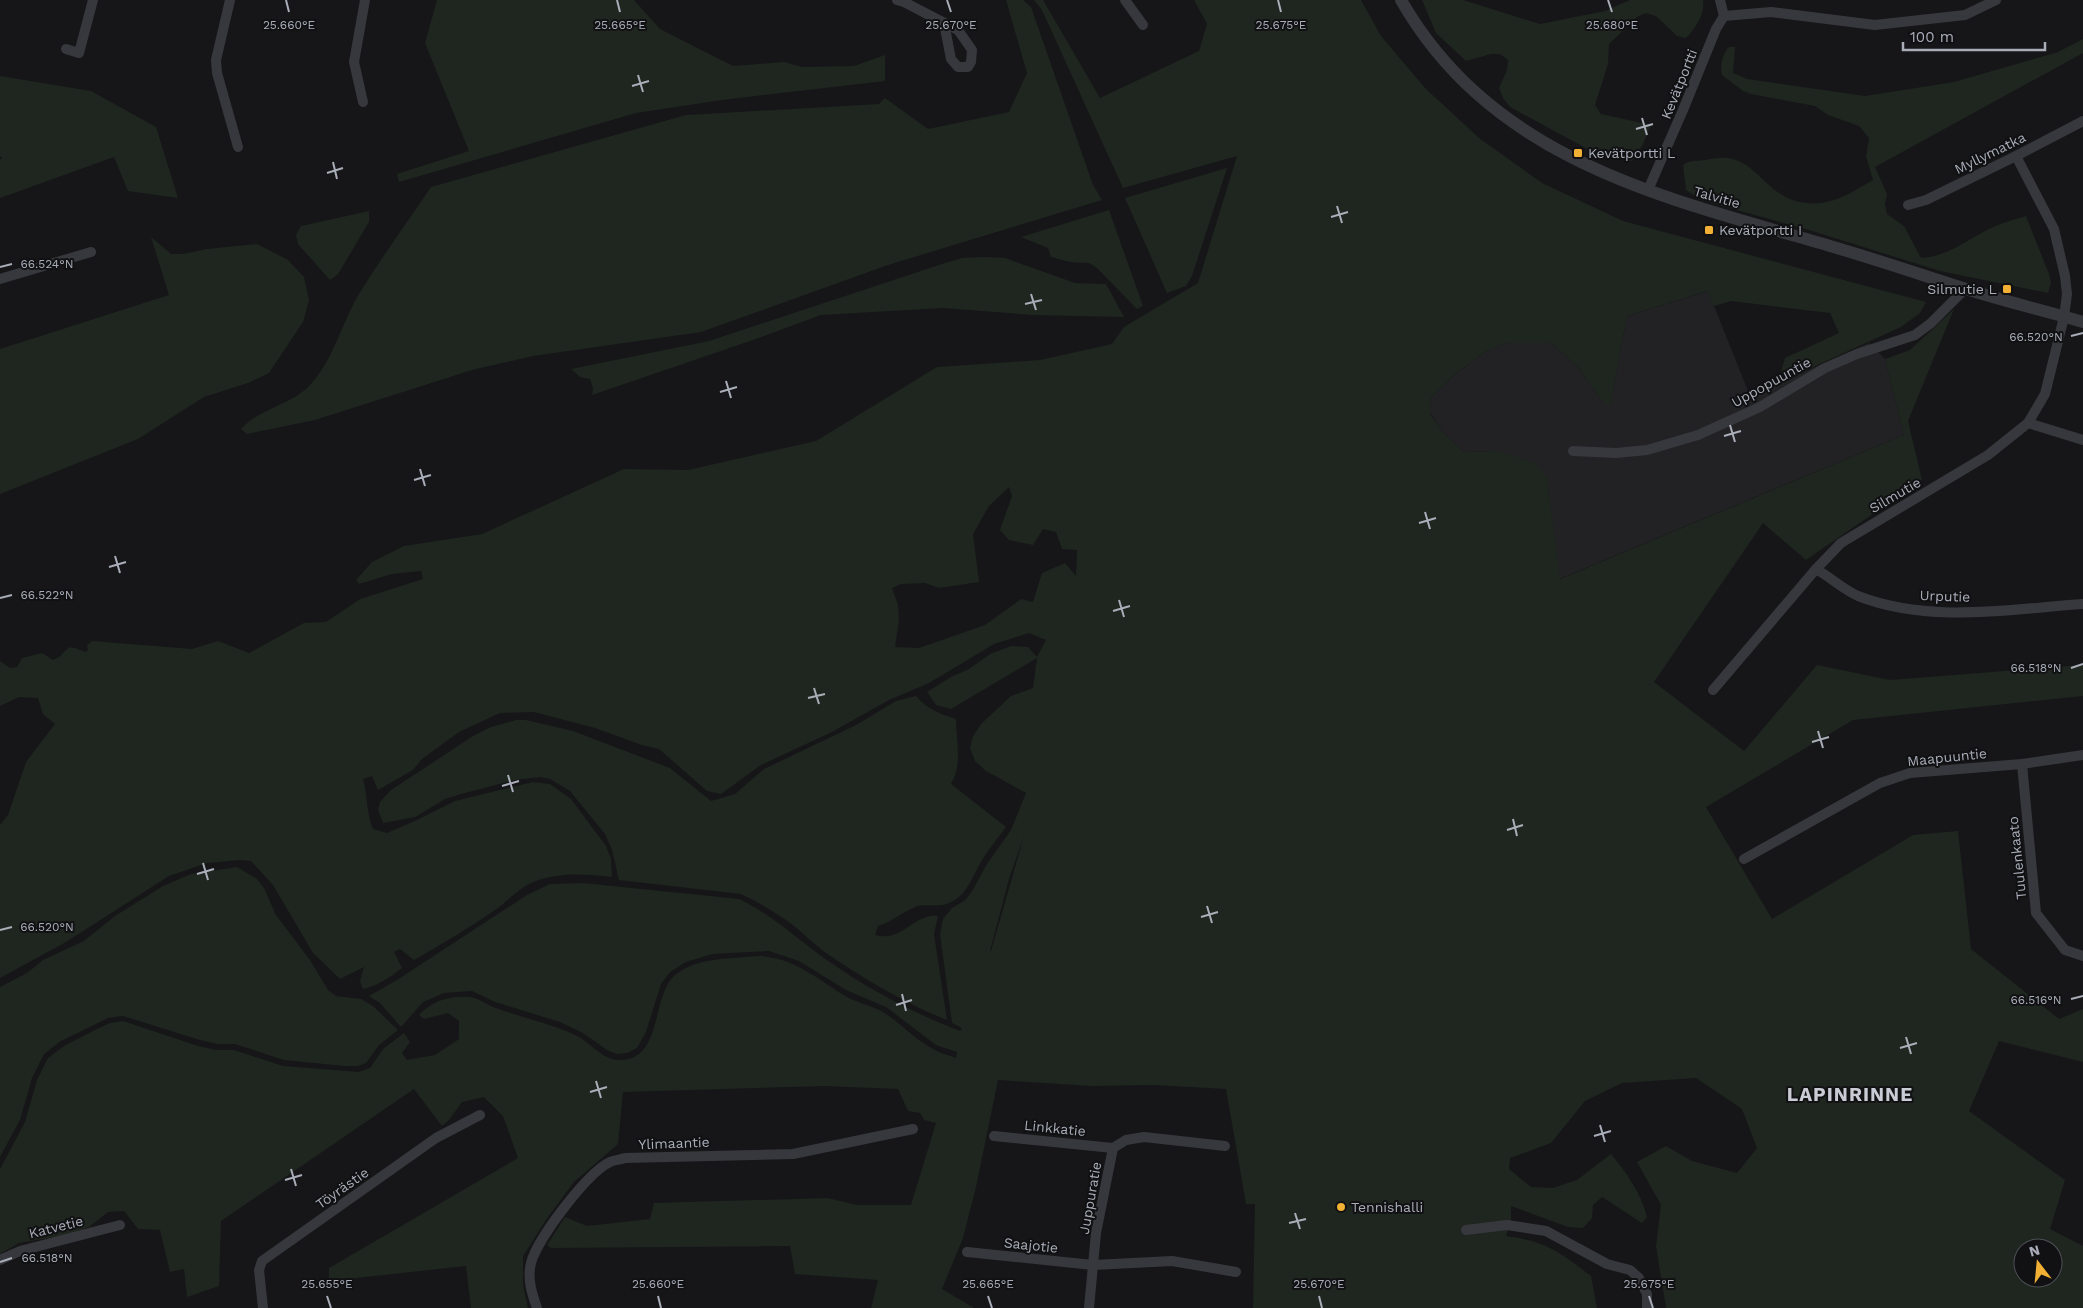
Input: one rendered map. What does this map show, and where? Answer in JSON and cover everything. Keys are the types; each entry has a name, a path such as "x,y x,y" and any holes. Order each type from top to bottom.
{"street":[{"path":"66,49 79,53 93,0"},
{"path":"230,0 216,60 217,73 238,147"},
{"path":"363,102 354,62 365,0"},
{"path":"897,0 944,23"},
{"path":"1125,0 1143,25"},
{"name":"Talvitie","path":"1401,0 1417,26 1458,75 1520,128 1577,161 1606,175 1663,197 1844,250 1965,289 2083,322"},
{"path":"1720,0 1724,16 1771,12 1875,25 1965,15 1996,0"},
{"name":"Kevätportti","path":"1648,190 1716,29 1724,16"},
{"name":"Myllymatka","path":"1908,206 1926,200 2083,121"},
{"name":"Silmutie","path":"1713,690 1816,569 1841,543 1964,470 2028,423 2044,394 2067,303 2065,276 2054,230 2016,156"},
{"path":"0,279 91,252"},
{"name":"Uppopuuntie","path":"1573,451 1616,453 1647,450 1698,434 1760,407 1825,368 1857,354 1915,335 1937,318 1965,289"},
{"path":"2028,423 2083,440"},
{"name":"Urputie","path":"1816,569 1857,595 1904,608 1949,613 2083,604"},
{"name":"Maapuuntie","path":"1744,859 1880,783 1910,773 2022,764 2083,755"},
{"name":"Tuulenkaato","path":"2022,764 2036,913 2065,950 2083,956"},
{"name":"Töyrästie","path":"263,1308 260,1270 262,1261 436,1138 480,1115"},
{"name":"Ylimaantie","path":"537,1308 530,1285 530,1265 537,1246 574,1196 594,1174 610,1162 625,1158 793,1154 913,1129"},
{"name":"Linkkatie","path":"994,1136 1113,1148"},
{"name":"Juppuratie","path":"1089,1308 1096,1233 1113,1148 1126,1140 1144,1137 1225,1146"},
{"name":"Katvetie","path":"0,1260 20,1251 120,1225"},
{"path":"1466,1230 1507,1225 1546,1230 1607,1264 1630,1270 1639,1278 1647,1294 1647,1308"},
{"name":"Saajotie","path":"967,1252 1093,1265 1172,1261 1236,1272"}],"shaded area":[{"path":"437,0 634,0 660,29 733,66 784,62 802,67 854,66 885,55 885,81 722,100 636,113 399,182 397,174 469,151 425,43"},
{"path":"1006,0 1023,0 1031,7 1093,185 1102,200 888,265 701,332 533,356 472,370 315,420 247,434 241,429 257,416 295,397 311,384 319,374 332,352 359,294 431,187 686,115 879,104 885,98 928,129 1009,112 1027,73"},
{"path":"1034,0 1043,0 1100,98 1199,51 1207,24 1194,0 1361,0 1381,36 1425,88 1479,138 1542,183 1623,221 1926,302 1920,313 1901,327 1778,383 1785,358 1839,333 1830,313 1731,301 1714,306 1707,291 1627,316 1610,407 1602,401 1577,366 1551,343 1506,343 1485,352 1455,374 1431,397 1430,414 1443,432 1464,452 1495,451 1516,456 1535,463 1547,477 1560,579 1904,435 1885,359 1910,350 1954,309 1908,421 1922,480 1806,560 1763,523 1654,682 1744,751 1817,665 1890,680 2083,665 2083,696 1853,720 1706,807 1772,919 1913,835 1958,831 1971,949 2059,1019 2083,1009 2083,1062 1999,1041 1969,1111 2065,1180 2050,1229 2083,1246 2083,1308 1666,1308 1656,1246 1661,1205 1637,1162 1666,1146 1692,1161 1737,1173 1757,1148 1742,1109 1696,1078 1622,1083 1585,1101 1551,1143 1510,1158 1509,1169 1531,1187 1553,1188 1577,1180 1611,1154 1633,1184 1647,1217 1642,1223 1602,1197 1593,1205 1592,1218 1583,1228 1568,1227 1511,1206 1511,1222 1506,1236 1532,1241 1552,1249 1591,1276 1597,1308 1253,1308 1255,1204 1246,1204 1226,1089 1154,1085 1092,1086 998,1080 976,1187 963,1238 942,1289 974,1308 871,1308 878,1280 795,1274 790,1246 551,1248 547,1245 565,1217 587,1226 650,1219 654,1203 827,1198 857,1205 911,1205 936,1123 924,1120 920,1113 908,1111 898,1089 825,1086 623,1092 618,1144 574,1182 548,1217 523,1256 523,1285 528,1308 471,1308 466,1266 329,1281 329,1268 518,1158 503,1116 484,1097 462,1102 449,1120 442,1126 414,1089 221,1221 219,1286 187,1297 184,1269 170,1272 160,1230 138,1229 124,1211 108,1212 89,1227 71,1234 19,1243 0,1254 0,1169 25,1122 37,1080 48,1058 64,1046 110,1023 123,1021 198,1046 216,1050 234,1050 283,1066 359,1072 370,1068 383,1049 404,1033 410,1042 402,1053 407,1060 435,1055 459,1039 459,1021 448,1013 424,1019 419,1015 429,1006 442,1000 455,997 472,997 504,1011 569,1032 607,1057 618,1060 632,1058 642,1051 654,1027 667,986 674,976 682,970 708,961 763,956 779,959 798,967 847,997 883,1012 915,1037 940,1053 956,1058 957,1052 936,1045 886,1007 846,990 799,961 769,951 712,954 686,962 670,972 661,984 646,1032 637,1048 627,1053 617,1054 607,1050 583,1033 560,1022 495,1002 472,991 444,993 423,1002 401,1027 380,1003 369,996 397,980 527,895 550,884 583,883 739,899 762,912 824,958 873,990 907,1008 960,1031 962,1028 952,1023 940,934 943,919 952,908 964,901 971,893 987,864 1011,830 1026,793 986,771 975,761 970,748 973,736 982,723 1011,696 1033,688 1037,658 951,709 936,705 927,692 951,677 969,669 990,654 1011,646 1028,647 1037,657 1046,640 1029,633 994,644 929,683 889,700 832,732 761,765 721,794 707,791 659,749 595,728 534,712 500,713 459,732 422,759 413,770 378,790 372,776 363,779 369,817 373,829 387,833 455,801 533,782 550,784 571,799 606,846 611,859 612,877 564,875 536,881 520,890 485,917 414,960 400,949 394,952 402,968 379,983 363,989 360,981 364,967 340,979 313,953 273,885 251,861 240,860 207,863 169,876 66,942 0,978 0,825 8,815 26,762 55,724 43,714 38,698 19,697 0,706 0,661 10,668 17,667 22,658 42,653 53,660 69,648 85,652 88,650 87,645 92,641 192,649 218,641 249,653 304,623 326,622 360,599 423,579 421,571 392,574 359,584 356,580 372,562 404,546 482,534 624,469 688,470 816,441 937,367 1040,360 1112,344 1124,327 1198,283 1237,156 1123,188 1042,10","holes":["1009,487 1012,496 1000,530 1009,540 1033,545 1043,529 1056,532 1062,549 1077,550 1076,576 1065,563 1042,573 1033,602 1021,599 985,625 919,648 895,647 899,620 898,605 892,588 901,584 925,583 939,588 979,582 973,534 989,506","1024,836 991,951 990,951 1009,879"]},
{"path":"1422,0 1463,0 1540,24 1605,11 1630,0 1703,0 1703,10 1693,30 1686,38 1677,36 1656,16 1646,13 1637,17 1609,44 1608,64 1595,105 1601,114 1651,125 1643,144 1632,161 1593,152 1510,107 1503,98 1499,88 1507,70 1508,60 1500,54 1491,54 1466,61 1436,33"},
{"path":"2083,39 2083,53 1875,167 1887,194 1885,204 1887,214 1904,226 1921,258 1939,255 1994,227 2026,216 2049,274 2051,283 2048,293 1940,271 1809,230 1701,200 1686,190 1683,165 1685,163 1722,158 1740,162 1778,192 1789,199 1804,203 1821,203 1835,200 1873,180 1866,156 1869,138 1859,126 1828,115 1815,106 1743,91 1722,75 1722,60 1729,47 1735,47 1733,73 1747,79 1865,96 1954,82 2058,52"},
{"path":"0,76 91,91 156,127 178,198 128,191 114,157 0,198 0,160 2,158 0,156"},
{"path":"1227,168 1192,276 1186,286 1167,293 1125,198"},
{"path":"1109,210 1143,306 1137,309 1097,268 1089,263 1070,262 1051,257 1048,248 1021,237"},
{"path":"369,211 369,222 338,274 330,280 298,244 296,235 301,226"},
{"path":"151,237 171,254 257,244 288,260 304,277 309,300 303,322 269,373 248,383 204,397 138,439 0,494 0,349 169,295"},
{"path":"962,258 1005,258 1075,283 1106,284 1124,317 1033,315 943,308 821,315 592,395 593,388 590,379 580,377 571,369 709,341 942,264"},
{"path":"1708,291 1750,396 1869,343 1885,359 1904,435 1559,579 1547,477 1495,451 1464,452 1443,432 1430,413 1431,397 1455,374 1485,352 1506,343 1551,343 1577,366 1602,401 1610,406 1627,316"},
{"path":"916,696 934,710 956,719 958,760 955,776 951,784 1006,827 960,896 945,904 915,907 878,926 875,935 893,935 922,919 938,916 934,934 947,1020 916,1007 872,982 824,951 778,915 741,894 619,880 612,850 605,834 570,791 550,779 540,777 515,780 461,794 445,799 415,817 383,823 378,810 380,802 391,790 473,736 491,727 516,720 526,720 573,731 670,768 711,801 735,794 764,769 856,725 896,701"},
{"path":"237,867 257,879 264,888 276,915 310,960 328,990 336,996 361,999 373,1006 398,1030 379,1045 366,1063 358,1066 344,1066 284,1060 235,1044 217,1044 200,1040 123,1016 108,1018 61,1041 44,1054 32,1078 20,1120 0,1157 0,987 27,973 43,960 84,941 115,916 163,886 191,874"}],"place":[{"name":"Kevätportti L","path":"1578,153"},
{"name":"Kevätportti I","path":"1709,230"},
{"name":"Silmutie L","path":"2007,289"},
{"name":"Tennishalli","path":"1341,1207"}],"district":[{"name":"LAPINRINNE","path":"1850,1094"}]}
